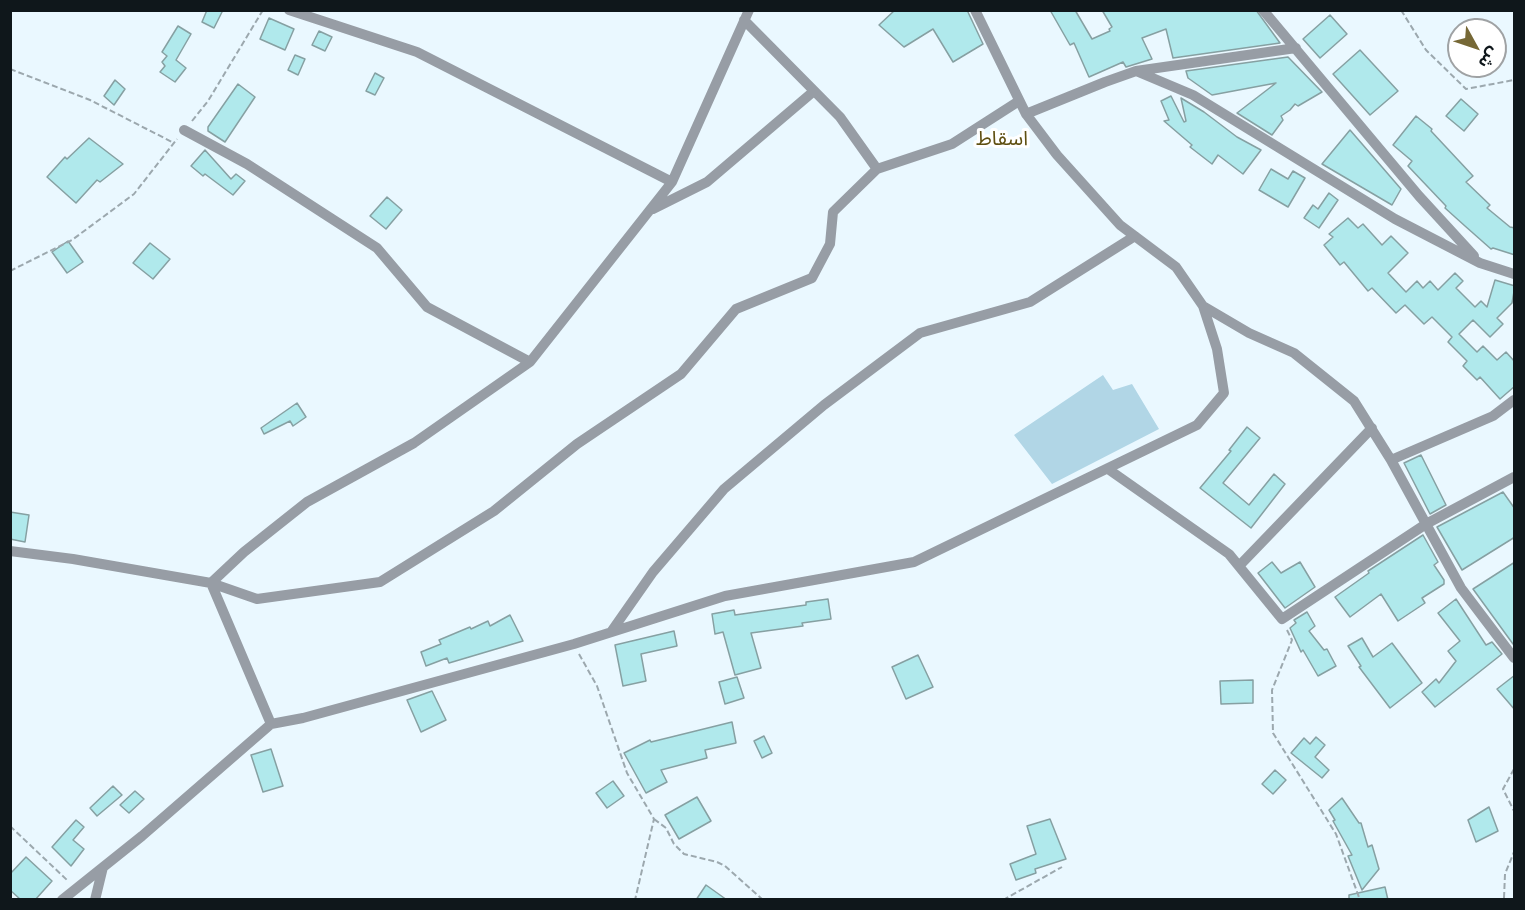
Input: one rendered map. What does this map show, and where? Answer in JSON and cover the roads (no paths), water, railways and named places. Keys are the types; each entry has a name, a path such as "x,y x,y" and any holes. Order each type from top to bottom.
{"street":[{"path":"289,10 417,52 672,182"},
{"path":"1263,10 1419,196 1480,263"},
{"path":"62,900 142,836 271,724 303,718 574,644 725,596 914,562 1197,425 1224,393 1217,350 1203,306 1176,267 1120,225 1057,155 1026,114 976,11"},
{"path":"211,584 244,552 308,502 414,443 530,362 672,182 747,15 840,117 877,170"},
{"path":"1026,114 1136,71 1296,48"},
{"path":"1136,71 1193,95 1395,219 1480,263 1515,274"},
{"path":"650,210 707,182 814,91"},
{"path":"10,551 73,559 211,584 257,599 380,582 494,511 577,444 681,374 736,309 812,278 830,244 833,212 877,170 952,144 1019,100"},
{"path":"184,130 247,164 378,248 427,307 530,362"},
{"path":"611,632 653,572 724,489 824,405 920,333 1030,302 1135,236"},
{"path":"1203,306 1249,333 1294,352 1354,401 1391,460 1461,588 1515,658"},
{"path":"1391,460 1493,416 1515,400"},
{"path":"1240,565 1372,428"},
{"path":"1108,469 1229,554 1282,619 1426,524 1515,477"},
{"path":"211,584 271,724"},
{"path":"95,900 103,867"}],"district":[{"name":"اسقاط","path":"1002,140"}]}
